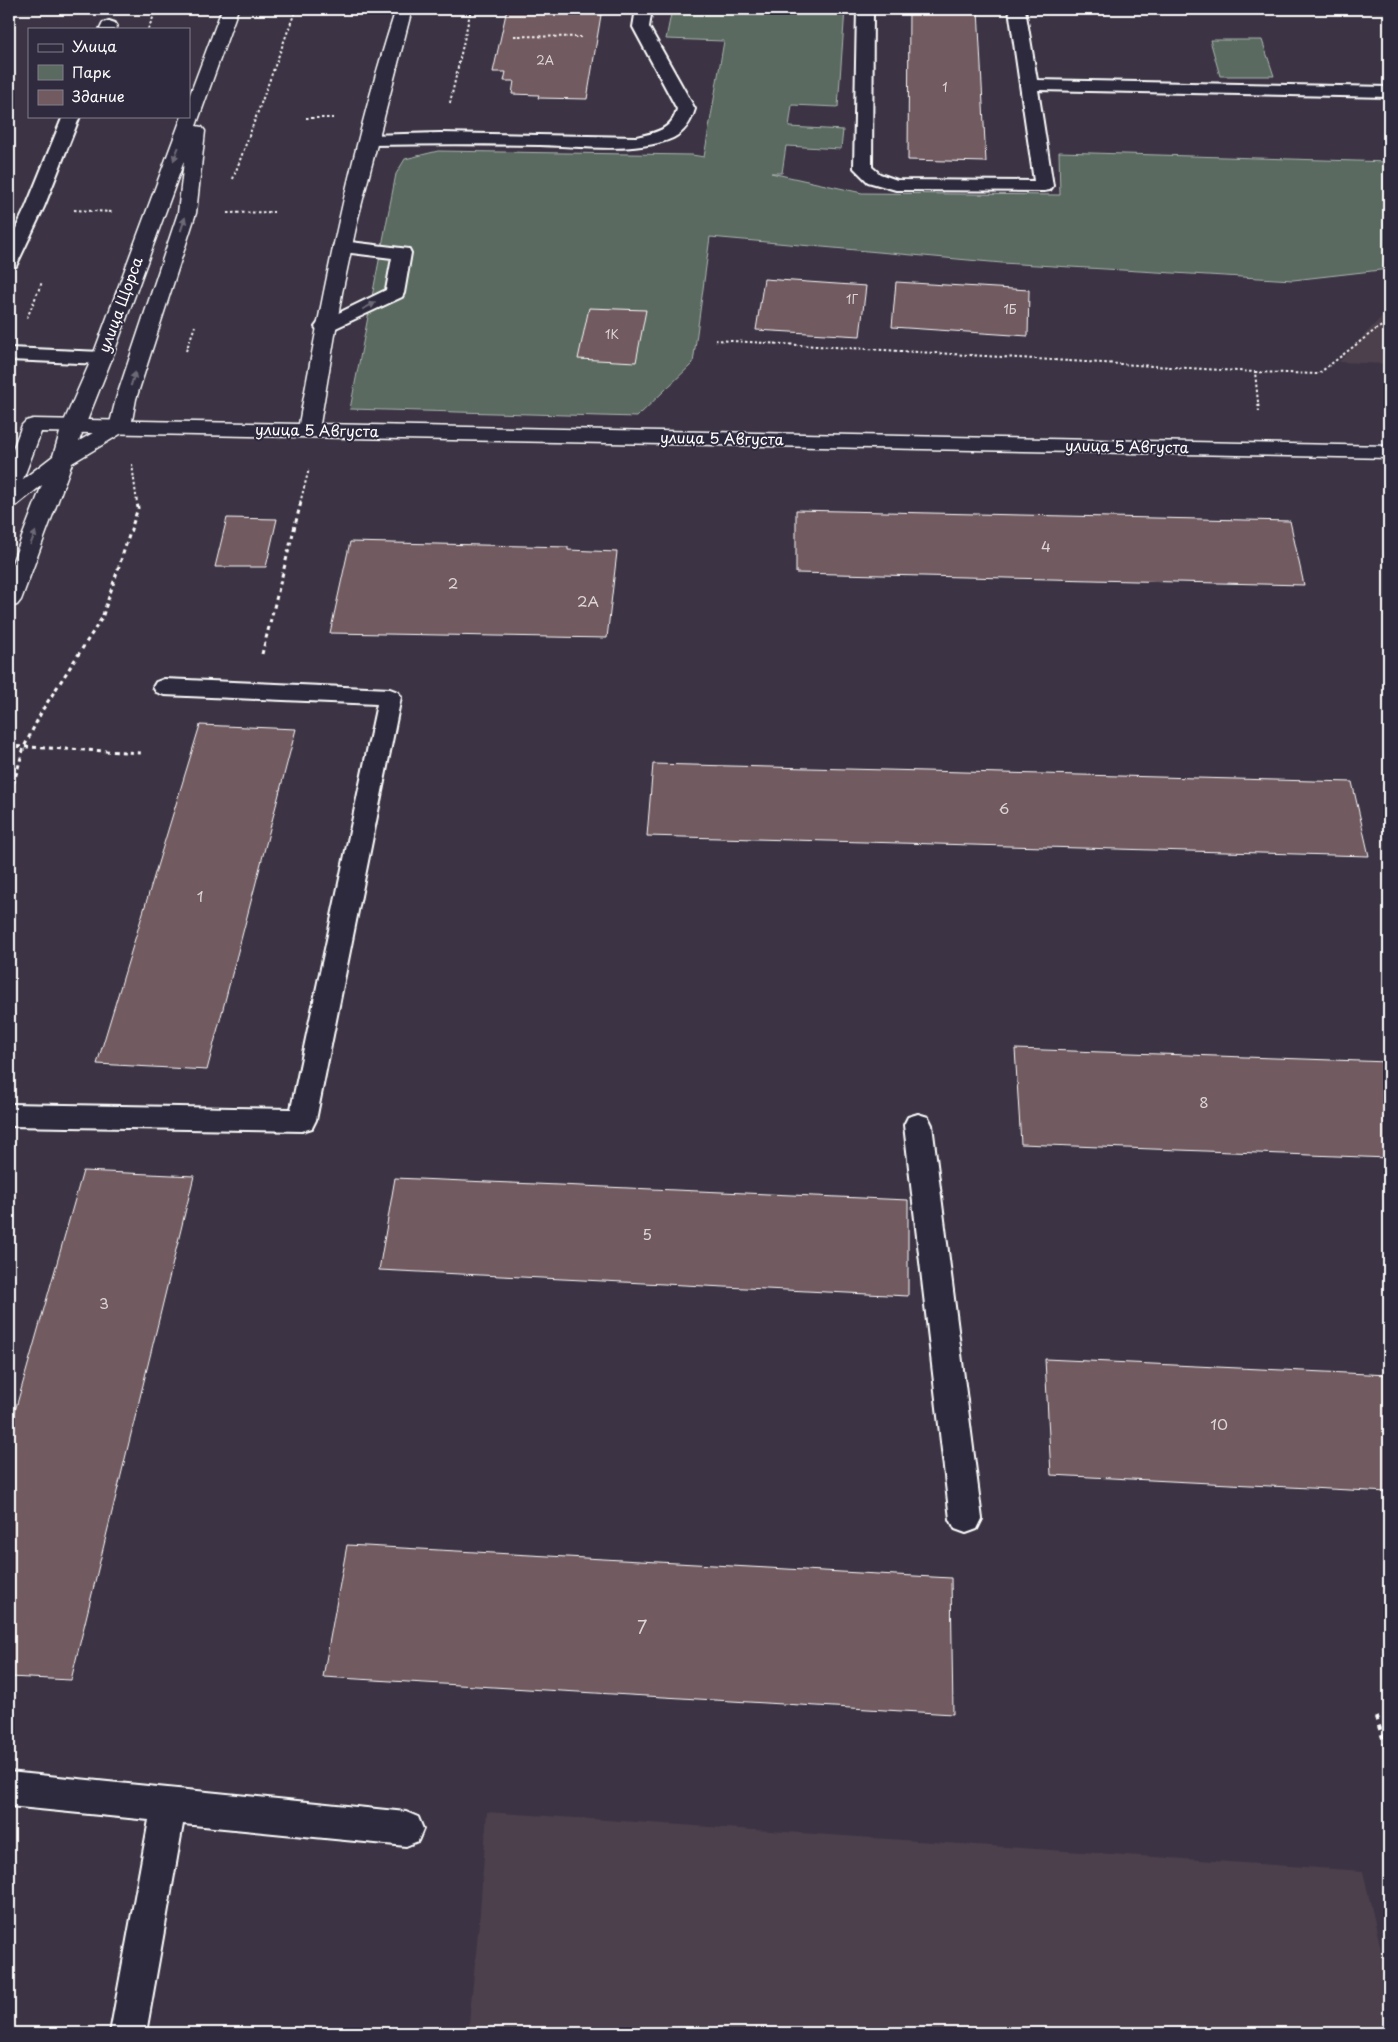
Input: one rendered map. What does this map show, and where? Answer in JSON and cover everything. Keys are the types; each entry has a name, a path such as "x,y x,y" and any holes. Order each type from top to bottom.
{"street":[{"name":"улица Щорса","path":"9,600 63,459 73,426 102,358 230,9"},
{"path":"308,431 325,328 342,247 373,118 404,9"},
{"path":"9,500 63,459 120,426 126,400 187,213 200,92"},
{"path":"9,486 33,425 254,430"},
{"name":"улица 5 Августа","path":"120,426 1389,452"}],"lane":[{"path":"369,140 440,138 636,142 657,138 674,131 684,120 686,109 641,27 644,9"},
{"path":"865,9 863,168 874,178 896,185 1044,186 1017,9"},
{"path":"1029,85 1389,92"},
{"path":"9,262 35,207 71,118"},
{"path":"325,328 395,293 402,253 342,247"},
{"path":"9,354 102,358"},
{"path":"9,1115 302,1120 390,697 164,687"},
{"path":"918,1125 966,1518"},
{"path":"9,1789 406,1828"},
{"path":"128,2033 169,1805"}],"path":[{"path":"148,28 157,9"},
{"path":"440,138 448,114 471,9"},
{"path":"514,36 581,37"},
{"path":"715,340 1255,372 1318,374 1375,330 1389,322"},
{"path":"1255,372 1262,450"},
{"path":"252,691 310,466"},
{"path":"1387,731 1389,735"},
{"path":"9,746 144,753"},
{"path":"1376,1717 1389,1756"}],"shaded area":[{"path":"1389,309 1389,364 1339,362"},
{"path":"487,1812 1363,1871 1389,1984 1389,2033 468,2033 480,1912"}],"green space":[{"path":"672,9 845,9 838,107 792,105 789,127 843,130 841,149 786,146 782,173 771,173 862,193 1060,195 1059,152 1389,162 1389,269 1293,280 1002,263 710,237 693,363 637,417 350,409 396,174 405,159 438,151 692,155 704,157 724,41 666,39"},
{"path":"1210,40 1262,40 1274,76 1220,76"}],"building":[{"path":"507,9 602,9 587,99 538,98 539,95 512,94 514,81 504,81 506,72 493,72"},
{"path":"909,9 978,9 986,162 908,160"},
{"path":"764,279 866,286 860,336 756,330"},
{"path":"896,282 1029,290 1028,336 892,327"},
{"path":"589,308 646,310 636,362 578,359"},
{"path":"796,510 1290,521 1304,585 796,573"},
{"path":"227,518 277,519 266,567 215,567"},
{"path":"350,542 568,547 568,550 617,552 607,638 330,633"},
{"path":"200,725 296,729 207,1070 97,1064"},
{"path":"653,764 1352,782 1369,856 647,836"},
{"path":"1015,1049 1389,1062 1389,1158 1021,1144"},
{"path":"83,1171 194,1176 71,1680 9,1677 9,1432"},
{"path":"395,1178 908,1200 908,1296 379,1270"},
{"path":"1045,1359 1389,1375 1389,1492 1051,1475"},
{"path":"347,1545 951,1578 953,1714 323,1677"}]}
